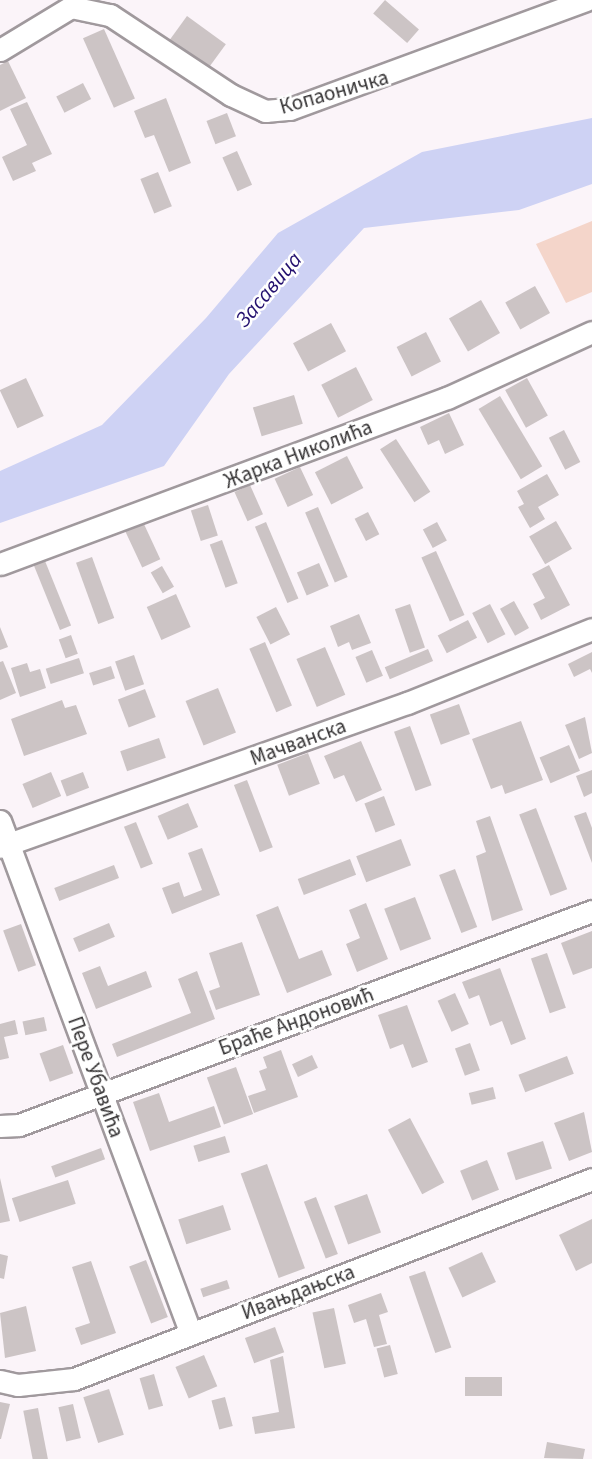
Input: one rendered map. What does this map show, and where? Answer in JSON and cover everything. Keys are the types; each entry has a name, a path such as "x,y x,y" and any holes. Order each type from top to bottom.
{"street":[{"name":"Копаоничка","path":"0,50 70,7 100,13 231,95 265,111 290,110 586,0"},
{"name":"Жарка Николића","path":"0,564 447,398 592,332"},
{"name":"Мачванска","path":"4,846 407,703 592,628"},
{"name":"Пере Убавића","path":"0,821 4,846 191,1334"},
{"name":"Браће Андоновић","path":"0,1126 19,1125 592,911"},
{"name":"Ивањдањска","path":"0,1381 18,1385 74,1378 592,1179"}],"shaded area":[{"path":"592,221 592,292 566,303 536,244"}],"water":[{"name":"Засавица","path":"592,118 592,184 519,210 364,228 229,374 164,466 0,523 0,471 102,425 206,318 278,233 422,152"}],"building":[{"path":"385,0 419,30 407,43 373,14"},
{"path":"187,16 226,44 207,70 168,42"},
{"path":"104,29 135,98 114,108 83,38"},
{"path":"8,61 26,98 0,111 0,65"},
{"path":"83,83 91,99 64,113 56,97"},
{"path":"166,98 191,163 169,172 154,135 145,138 134,111"},
{"path":"27,102 52,154 32,163 36,171 13,181 2,157 27,145 10,109"},
{"path":"227,113 236,136 215,144 206,121"},
{"path":"237,151 252,185 237,191 222,158"},
{"path":"158,172 172,206 154,213 140,179"},
{"path":"535,286 550,313 520,330 505,302"},
{"path":"481,300 500,333 468,351 449,318"},
{"path":"331,323 346,351 308,371 293,343"},
{"path":"426,332 441,361 412,376 397,347"},
{"path":"356,367 373,400 338,418 321,385"},
{"path":"26,378 44,416 17,428 0,390"},
{"path":"527,378 548,416 526,428 505,390"},
{"path":"294,395 303,424 262,436 253,408"},
{"path":"500,396 542,466 521,479 479,409"},
{"path":"449,413 464,445 445,454 439,440 428,445 420,427"},
{"path":"564,430 580,462 565,470 549,438"},
{"path":"396,439 430,492 414,502 380,449"},
{"path":"347,456 363,488 331,504 315,472"},
{"path":"300,467 313,495 288,507 275,479"},
{"path":"547,474 559,495 538,507 545,519 530,528 518,507 524,504 517,491"},
{"path":"250,485 263,514 247,521 234,492"},
{"path":"208,505 218,535 201,541 191,511"},
{"path":"318,507 348,577 335,582 305,512"},
{"path":"368,512 379,534 366,541 355,519"},
{"path":"556,521 572,549 545,564 529,536"},
{"path":"143,522 160,559 142,568 125,530"},
{"path":"266,522 298,598 287,603 255,527"},
{"path":"437,522 447,541 433,548 423,530"},
{"path":"222,540 238,583 226,588 210,544"},
{"path":"436,551 464,615 450,621 421,558"},
{"path":"43,556 71,626 60,630 32,560"},
{"path":"92,557 114,618 98,624 76,563"},
{"path":"319,563 329,586 307,595 297,572"},
{"path":"549,565 570,605 541,620 533,604 545,598 532,574"},
{"path":"162,566 174,587 163,593 151,572"},
{"path":"176,594 191,627 161,640 147,607"},
{"path":"514,601 529,628 515,636 500,609"},
{"path":"410,604 425,647 410,653 395,609"},
{"path":"490,604 505,634 488,643 472,613"},
{"path":"276,607 290,635 270,645 256,617"},
{"path":"359,614 371,643 352,650 349,642 338,647 330,626"},
{"path":"468,620 477,638 447,653 438,635"},
{"path":"0,627 8,647 0,650"},
{"path":"71,635 78,654 66,658 59,639"},
{"path":"265,642 292,706 276,712 249,649"},
{"path":"325,647 345,695 317,707 296,659"},
{"path":"428,649 433,661 390,679 385,667"},
{"path":"372,650 383,676 366,683 355,657"},
{"path":"592,652 592,673 590,669 574,677 568,664"},
{"path":"134,655 144,684 125,691 115,662"},
{"path":"79,658 84,673 51,684 46,669"},
{"path":"3,661 16,693 0,700 0,662"},
{"path":"27,663 30,672 40,669 46,688 20,697 11,668"},
{"path":"111,666 115,678 93,685 89,673"},
{"path":"218,688 236,733 204,746 186,701"},
{"path":"145,689 156,717 129,727 118,699"},
{"path":"62,700 65,708 76,705 87,734 24,756 11,719"},
{"path":"459,704 470,734 441,745 430,715"},
{"path":"585,717 592,753 579,759 565,725"},
{"path":"521,721 543,780 505,794 502,785 491,789 472,739"},
{"path":"410,726 432,785 416,791 394,732"},
{"path":"159,738 166,758 127,771 120,751"},
{"path":"361,741 382,790 356,802 344,775 334,779 324,756"},
{"path":"569,745 580,771 550,783 540,758"},
{"path":"308,753 320,784 289,796 277,765"},
{"path":"592,770 592,793 584,797 576,776"},
{"path":"51,772 61,796 33,808 22,784"},
{"path":"83,772 89,788 67,796 61,781"},
{"path":"247,780 273,847 260,852 234,785"},
{"path":"384,796 395,825 376,832 364,804"},
{"path":"188,803 198,827 168,840 158,816"},
{"path":"536,808 567,889 550,896 519,814"},
{"path":"586,812 592,828 592,863 574,816"},
{"path":"490,816 523,910 492,921 476,856 486,852 476,821"},
{"path":"136,822 153,864 141,869 124,827"},
{"path":"401,839 411,865 366,882 356,856"},
{"path":"202,848 220,895 172,914 162,888 179,882 184,897 202,890 188,853"},
{"path":"350,859 356,875 304,895 298,879"},
{"path":"114,865 119,878 59,901 54,888"},
{"path":"455,869 477,927 461,933 439,875"},
{"path":"415,897 431,939 400,951 384,909"},
{"path":"366,903 388,959 357,972 346,944 360,938 349,910"},
{"path":"278,906 299,959 322,950 332,975 287,993 256,915"},
{"path":"109,923 115,937 79,952 73,938"},
{"path":"21,924 36,965 18,972 3,930"},
{"path":"592,931 592,968 573,975 561,943"},
{"path":"242,942 260,995 216,1010 209,991 220,987 209,953"},
{"path":"547,953 566,1008 550,1013 531,959"},
{"path":"100,966 108,986 146,971 152,987 96,1009 82,973"},
{"path":"500,968 526,1039 511,1045 502,1021 490,1026 479,995 469,999 462,982"},
{"path":"197,971 215,1019 117,1057 112,1044 191,1013 178,979"},
{"path":"455,993 469,1024 451,1032 438,1001"},
{"path":"407,1005 428,1062 412,1068 403,1044 390,1049 378,1015"},
{"path":"44,1017 47,1031 25,1035 22,1022"},
{"path":"15,1020 18,1034 4,1037 9,1058 0,1060 0,1024"},
{"path":"470,1043 480,1070 465,1076 455,1048"},
{"path":"63,1045 73,1073 50,1082 40,1054"},
{"path":"281,1050 298,1097 254,1113 248,1096 266,1090 259,1071 267,1068 263,1057"},
{"path":"312,1055 318,1068 298,1077 292,1064"},
{"path":"567,1056 574,1074 525,1092 518,1075"},
{"path":"236,1067 253,1114 224,1125 207,1078"},
{"path":"493,1087 496,1099 472,1105 469,1093"},
{"path":"159,1093 169,1122 214,1106 221,1127 150,1151 133,1102"},
{"path":"584,1112 592,1152 569,1161 554,1123"},
{"path":"410,1118 444,1182 422,1194 388,1130"},
{"path":"225,1136 230,1152 198,1162 193,1146"},
{"path":"543,1141 552,1169 516,1180 507,1153"},
{"path":"101,1148 105,1159 55,1177 51,1166"},
{"path":"487,1160 499,1190 472,1201 460,1171"},
{"path":"267,1164 305,1268 279,1278 241,1174"},
{"path":"0,1178 10,1221 0,1223"},
{"path":"68,1180 76,1204 20,1222 12,1198"},
{"path":"367,1194 381,1233 348,1244 334,1206"},
{"path":"316,1197 338,1254 326,1259 304,1202"},
{"path":"223,1205 231,1230 186,1244 178,1220"},
{"path":"592,1219 592,1263 576,1271 559,1235"},
{"path":"482,1252 496,1282 462,1298 448,1268"},
{"path":"0,1254 8,1256 4,1279 0,1278"},
{"path":"146,1260 168,1317 151,1323 129,1266"},
{"path":"91,1261 116,1333 81,1345 75,1328 90,1323 72,1267"},
{"path":"425,1271 451,1348 435,1353 409,1277"},
{"path":"227,1280 230,1289 203,1297 200,1289"},
{"path":"381,1293 388,1312 379,1315 387,1344 374,1347 366,1319 354,1323 348,1305"},
{"path":"26,1306 36,1351 5,1358 0,1313"},
{"path":"334,1308 346,1364 324,1368 312,1313"},
{"path":"275,1327 284,1352 254,1363 245,1338"},
{"path":"390,1345 398,1374 384,1378 376,1349"},
{"path":"204,1355 217,1386 189,1398 175,1367"},
{"path":"283,1356 295,1428 255,1434 252,1417 279,1412 270,1360"},
{"path":"154,1374 163,1406 149,1410 140,1378"},
{"path":"465,1377 502,1377 502,1396 465,1396"},
{"path":"109,1389 124,1435 98,1443 83,1397"},
{"path":"225,1397 233,1426 219,1430 211,1401"},
{"path":"0,1402 10,1404 1,1439 0,1439"},
{"path":"73,1404 81,1438 66,1441 58,1407"},
{"path":"38,1408 48,1459 33,1459 23,1411"},
{"path":"547,1442 585,1449 583,1459 544,1458"}]}
